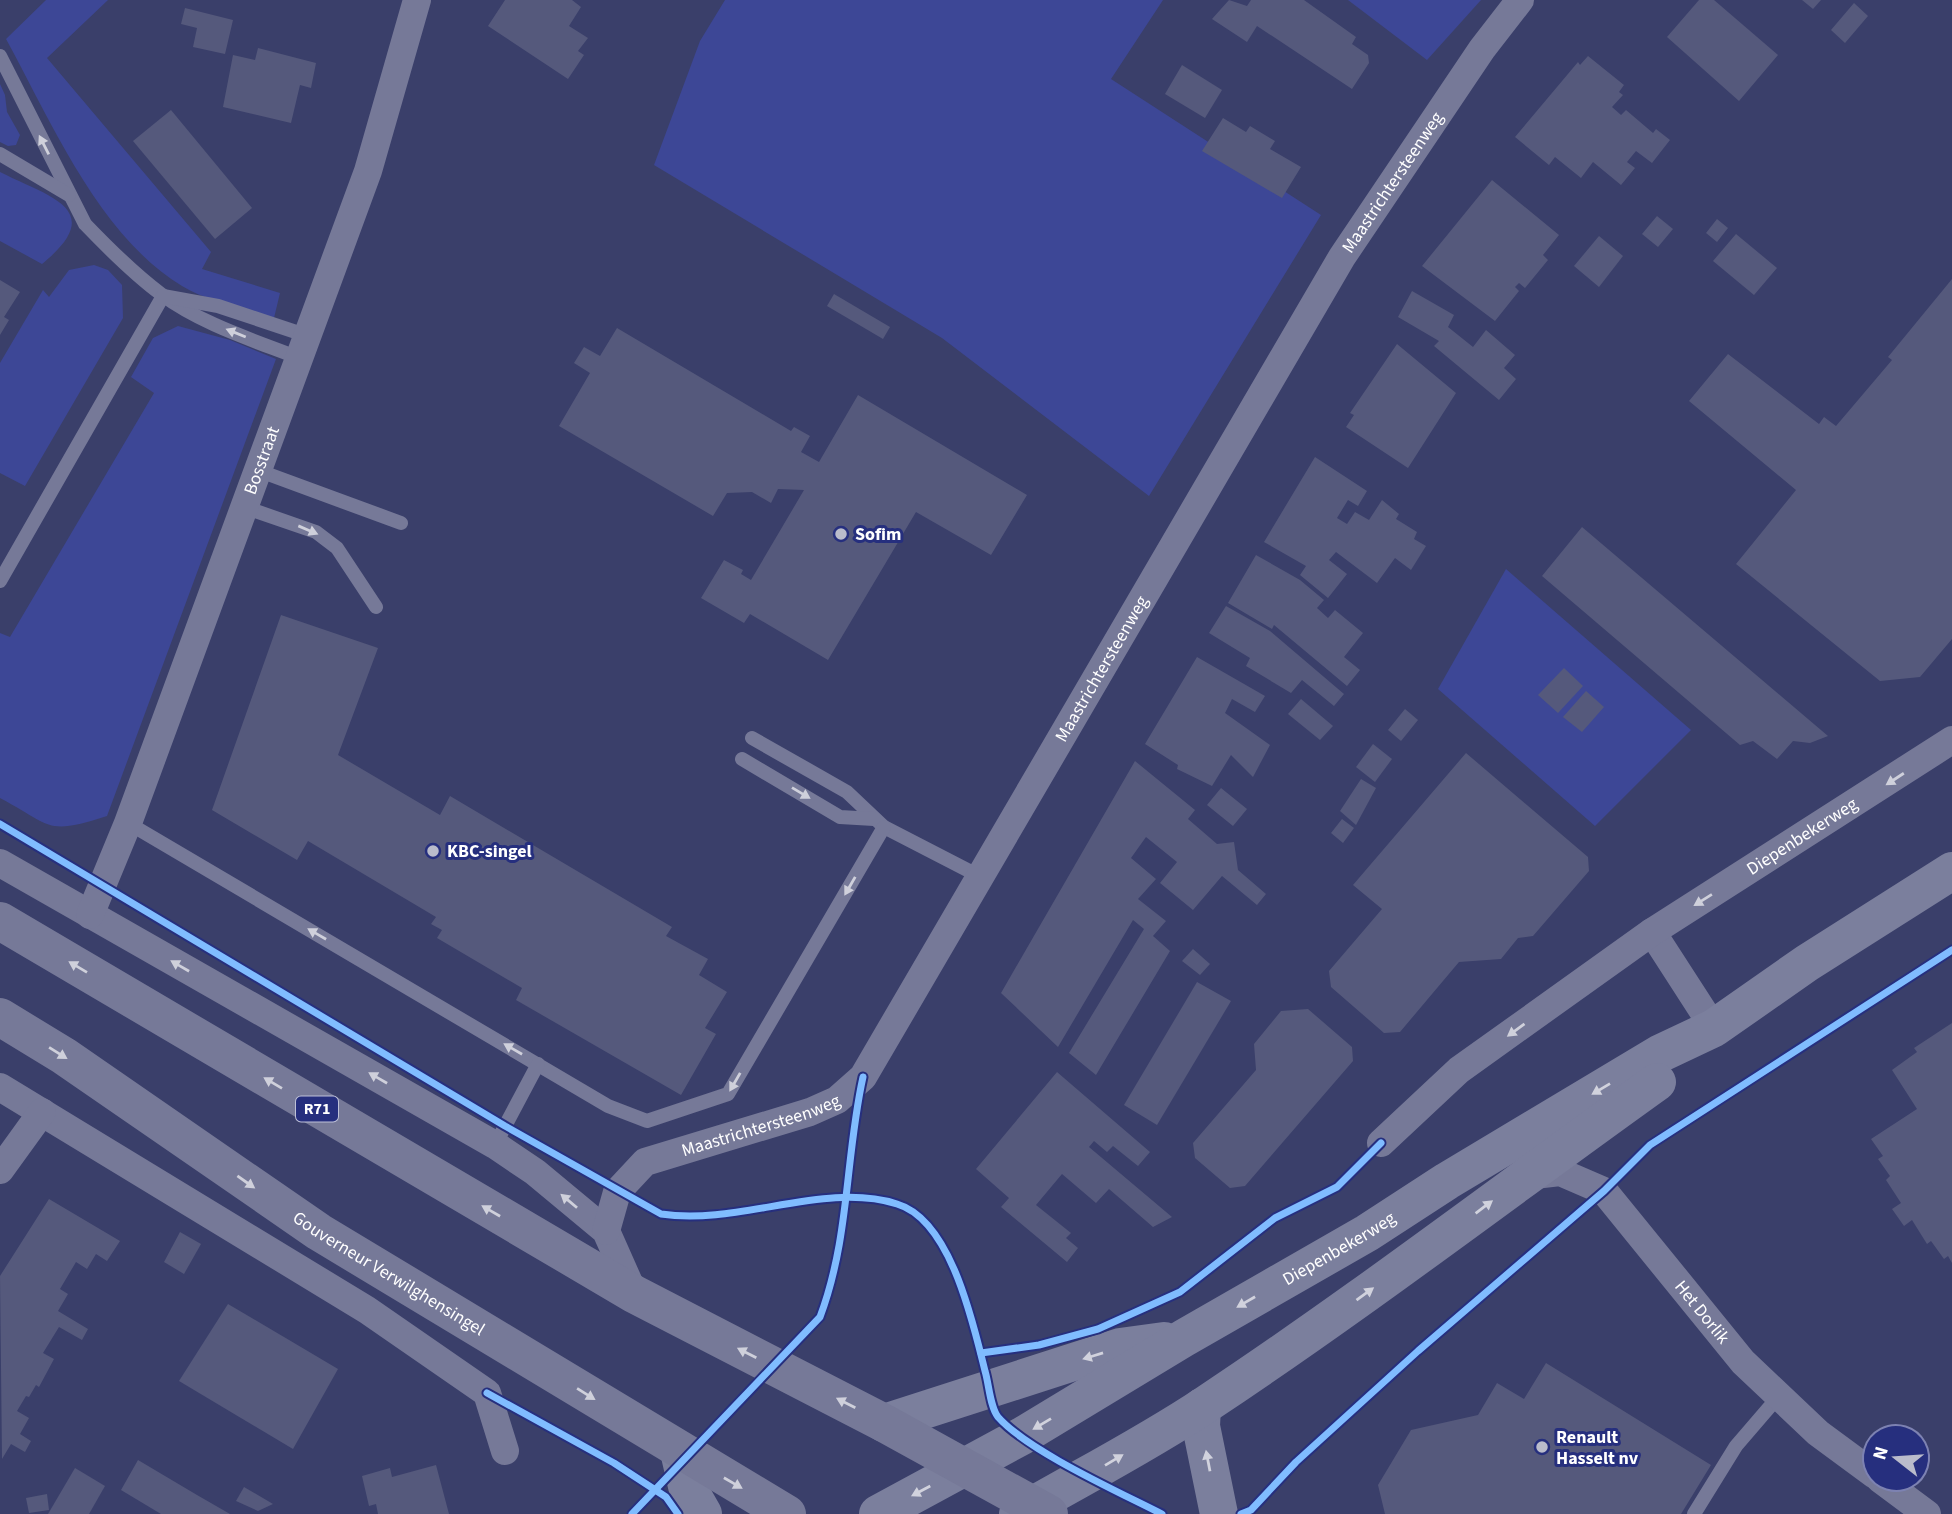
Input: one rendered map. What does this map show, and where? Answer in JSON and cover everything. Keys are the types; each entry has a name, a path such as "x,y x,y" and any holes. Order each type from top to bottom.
{"highway":[{"name":"R71","path":"0,921 634,1294 884,1423 1033,1511"},
{"name":"Gouverneur Verwilghensingel","path":"0,1017 64,1056 319,1232 787,1514"}],"main road":[{"name":"Diepenbekerweg","path":"964,1469 1367,1233 1459,1174 1659,1054 1714,1028 1807,963 1952,871"},
{"name":"Diepenbekerweg","path":"1033,1511 1202,1407 1390,1277 1525,1176 1673,1071 1714,1028"},
{"path":"884,1423 1120,1347 1184,1338"},
{"path":"1202,1407 1201,1426 1219,1514"},
{"path":"679,1451 687,1486 703,1514"},
{"path":"878,1514 964,1469"}],"street":[{"name":"Bosstraat","path":"90,915 128,823 368,171 417,0"},
{"name":"Maastrichtersteenweg","path":"606,1231 617,1192 645,1162 810,1112 837,1100 863,1077 1342,257 1482,49 1520,0"},
{"name":"Diepenbekerweg","path":"1381,1143 1459,1070 1652,932 1952,740"},
{"path":"0,863 495,1145 535,1172 606,1231 634,1294"},
{"path":"1652,932 1714,1028"},
{"path":"0,1087 367,1310 487,1393 505,1451"},
{"path":"0,1170 42,1112"},
{"name":"Het Dorlik","path":"1525,1176 1560,1172 1604,1191 1743,1362 1818,1433 1861,1465"},
{"path":"1899,1493 1927,1514"}],"lane":[{"path":"0,56 85,224 163,296 216,325 303,347"},
{"path":"0,154 70,196"},
{"path":"163,296 218,306 303,347"},
{"path":"0,580 163,296"},
{"path":"257,470 401,523"},
{"path":"244,507 316,532 337,548 376,607"},
{"path":"752,738 847,792 879,823 979,876"},
{"path":"742,759 840,817 879,823"},
{"path":"128,823 608,1106 647,1121 728,1094 879,823"},
{"path":"495,1145 538,1064"},
{"path":"1694,1514 1736,1446 1779,1396"}],"shaded area":[{"path":"46,0 108,0 47,58 211,252 202,269 280,293 274,318 214,300 182,286 152,264 126,238 102,207 60,140 6,39"},
{"path":"725,0 1163,0 1111,79 1321,215 1149,496 942,338 654,165 700,41"},
{"path":"1348,0 1481,0 1427,60"},
{"path":"0,84 5,95 7,112 20,135 16,145 8,146 0,142"},
{"path":"0,172 52,198 64,207 71,217 71,230 61,245 42,264 0,241"},
{"path":"94,265 108,270 122,285 123,318 25,486 0,473 0,363 43,290 49,297 69,270"},
{"path":"178,326 230,340 276,359 107,816 72,826 50,825 0,798 0,633 10,637 154,393 131,377 153,338"},
{"path":"1506,569 1691,730 1595,826 1438,689"}],"building":[{"path":"505,0 572,0 581,7 569,26 588,38 578,51 584,55 568,79 488,26"},
{"path":"1229,0 1247,6 1251,0 1304,0 1356,37 1352,44 1368,55 1369,63 1352,89 1257,26 1247,42 1212,19"},
{"path":"1699,0 1714,0 1778,55 1739,101 1667,37"},
{"path":"1802,0 1821,0 1813,9"},
{"path":"1854,3 1868,16 1845,43 1831,30"},
{"path":"185,8 233,20 225,54 193,47 197,28 181,24"},
{"path":"258,48 316,63 311,88 300,85 291,123 223,107 233,55 255,60"},
{"path":"1588,56 1624,85 1619,92 1623,95 1612,107 1621,115 1626,110 1653,133 1656,129 1670,140 1652,163 1636,151 1627,162 1635,168 1621,185 1593,162 1581,178 1555,157 1549,165 1515,137 1578,62 1580,65"},
{"path":"1182,65 1222,90 1205,118 1165,94"},
{"path":"171,110 252,208 215,239 133,141"},
{"path":"1223,118 1246,132 1250,126 1275,141 1270,149 1301,167 1282,198 1202,151"},
{"path":"1492,180 1559,235 1543,255 1548,260 1525,288 1519,283 1515,287 1519,291 1495,321 1422,266"},
{"path":"1657,216 1673,229 1658,247 1642,234"},
{"path":"1717,219 1728,228 1717,242 1706,233"},
{"path":"1736,234 1777,268 1754,295 1713,261"},
{"path":"1599,236 1623,256 1599,287 1574,266"},
{"path":"1952,279 1952,639 1920,677 1880,681 1736,564 1796,490 1689,401 1728,354 1819,424 1824,417 1836,426 1892,360 1888,357"},
{"path":"0,280 20,292 4,317 9,320 0,335"},
{"path":"1412,291 1454,315 1448,327 1473,347 1486,330 1515,355 1504,368 1516,379 1499,400 1434,346 1439,341 1398,317"},
{"path":"834,294 890,327 883,339 827,306"},
{"path":"617,328 791,431 794,427 810,436 801,452 819,462 858,395 1027,495 991,555 916,512 828,660 750,614 744,623 701,598 724,560 743,570 741,574 751,580 804,490 778,489 771,503 752,492 727,493 713,516 559,426 590,373 574,363 584,347 600,356"},
{"path":"1397,344 1456,393 1408,468 1346,427 1354,415 1350,413"},
{"path":"1315,457 1367,491 1358,506 1348,500 1337,518 1347,524 1355,512 1369,520 1382,500 1399,514 1396,519 1417,532 1414,539 1426,546 1411,570 1395,558 1377,583 1336,552 1329,560 1347,574 1328,598 1300,575 1306,566 1264,542"},
{"path":"1582,527 1828,736 1810,743 1793,741 1777,759 1753,741 1740,745 1542,576"},
{"path":"1256,555 1300,580 1324,600 1317,608 1328,618 1335,610 1363,633 1344,657 1360,670 1347,686 1274,625 1272,629 1228,603"},
{"path":"1226,606 1270,631 1344,694 1334,706 1302,680 1291,693 1246,666 1250,658 1209,633"},
{"name":"KBC-singel","path":"281,615 378,648 338,755 440,815 450,796 672,927 666,936 708,959 699,975 727,992 705,1028 716,1034 681,1095 516,1000 522,988 437,938 442,930 431,924 436,917 308,841 297,860 212,810"},
{"path":"1197,657 1265,696 1255,712 1232,699 1225,713 1270,745 1253,777 1231,755 1212,786 1177,769 1178,765 1145,744"},
{"path":"1564,668 1583,686 1558,713 1538,695"},
{"path":"1586,691 1604,707 1582,732 1563,717"},
{"path":"1301,699 1333,726 1320,740 1288,714"},
{"path":"1405,709 1418,720 1401,741 1388,730"},
{"path":"1373,744 1392,759 1375,782 1356,767"},
{"path":"1466,753 1588,857 1589,871 1533,936 1518,938 1501,959 1459,962 1400,1032 1384,1033 1331,987 1329,971 1382,909 1353,885"},
{"path":"1135,761 1195,810 1188,819 1217,844 1234,842 1238,870 1266,894 1257,905 1222,876 1193,910 1160,883 1177,862 1146,837 1131,858 1156,879 1138,899 1166,921 1153,936 1170,951 1096,1075 1069,1053 1144,929 1133,920 1058,1047 1001,993"},
{"path":"1361,779 1376,788 1356,825 1340,811"},
{"path":"1221,788 1247,809 1233,826 1207,805"},
{"path":"1342,819 1354,828 1343,843 1331,833"},
{"path":"1193,949 1210,964 1200,975 1182,961"},
{"path":"1197,982 1231,1001 1157,1125 1124,1105"},
{"path":"1308,1009 1352,1047 1353,1061 1245,1186 1230,1188 1195,1158 1193,1143 1256,1070 1254,1044 1281,1011"},
{"path":"1952,1023 1952,1263 1948,1256 1944,1259 1931,1241 1927,1244 1912,1220 1904,1226 1892,1209 1901,1203 1886,1180 1890,1176 1878,1159 1883,1156 1871,1139 1917,1109 1892,1070 1917,1052 1914,1048"},
{"path":"1057,1072 1150,1152 1138,1166 1113,1146 1107,1152 1094,1141 1089,1147 1172,1217 1153,1227 1109,1189 1096,1203 1062,1174 1036,1205 1071,1233 1066,1238 1078,1248 1067,1262 1001,1207 1009,1198 976,1169"},
{"path":"49,1199 120,1241 107,1261 96,1254 87,1269 76,1262 60,1289 68,1294 58,1311 88,1329 82,1340 59,1327 43,1353 54,1359 39,1387 36,1385 17,1411 29,1418 20,1434 31,1441 25,1452 11,1444 2,1459 0,1276"},
{"path":"180,1232 201,1244 184,1274 164,1262"},
{"path":"228,1304 338,1369 293,1449 179,1381"},
{"name":"Renault Hasselt nv","path":"1546,1363 1711,1465 1681,1514 1385,1514 1378,1485 1411,1430 1478,1415 1497,1383 1524,1399"},
{"path":"138,1460 230,1514 161,1514 121,1490"},
{"path":"436,1465 449,1514 378,1514 376,1504 369,1506 362,1476 390,1468 392,1477"},
{"path":"75,1468 105,1486 89,1514 48,1514"},
{"path":"244,1487 273,1504 258,1511 236,1501"},
{"path":"47,1494 49,1510 29,1513 26,1498"}],"cycle path":[{"path":"0,824 505,1126 661,1214 721,1214 840,1198 869,1198 897,1204 916,1214 932,1230 957,1276 998,1417 1012,1430 1052,1457 1162,1514"},
{"path":"1241,1514 1251,1510 1296,1462 1418,1351 1604,1191 1650,1145 1952,950"},
{"path":"632,1514 820,1317 837,1257 863,1077"},
{"path":"981,1353 1039,1345 1098,1329 1180,1292 1275,1218 1337,1187 1381,1143"},
{"path":"487,1393 614,1463 666,1497 678,1514"}],"place":[{"name":"Sofim","path":"841,534"},
{"name":"KBC-singel","path":"433,851"},
{"name":"Renault Hasselt nv","path":"1542,1447"}]}
